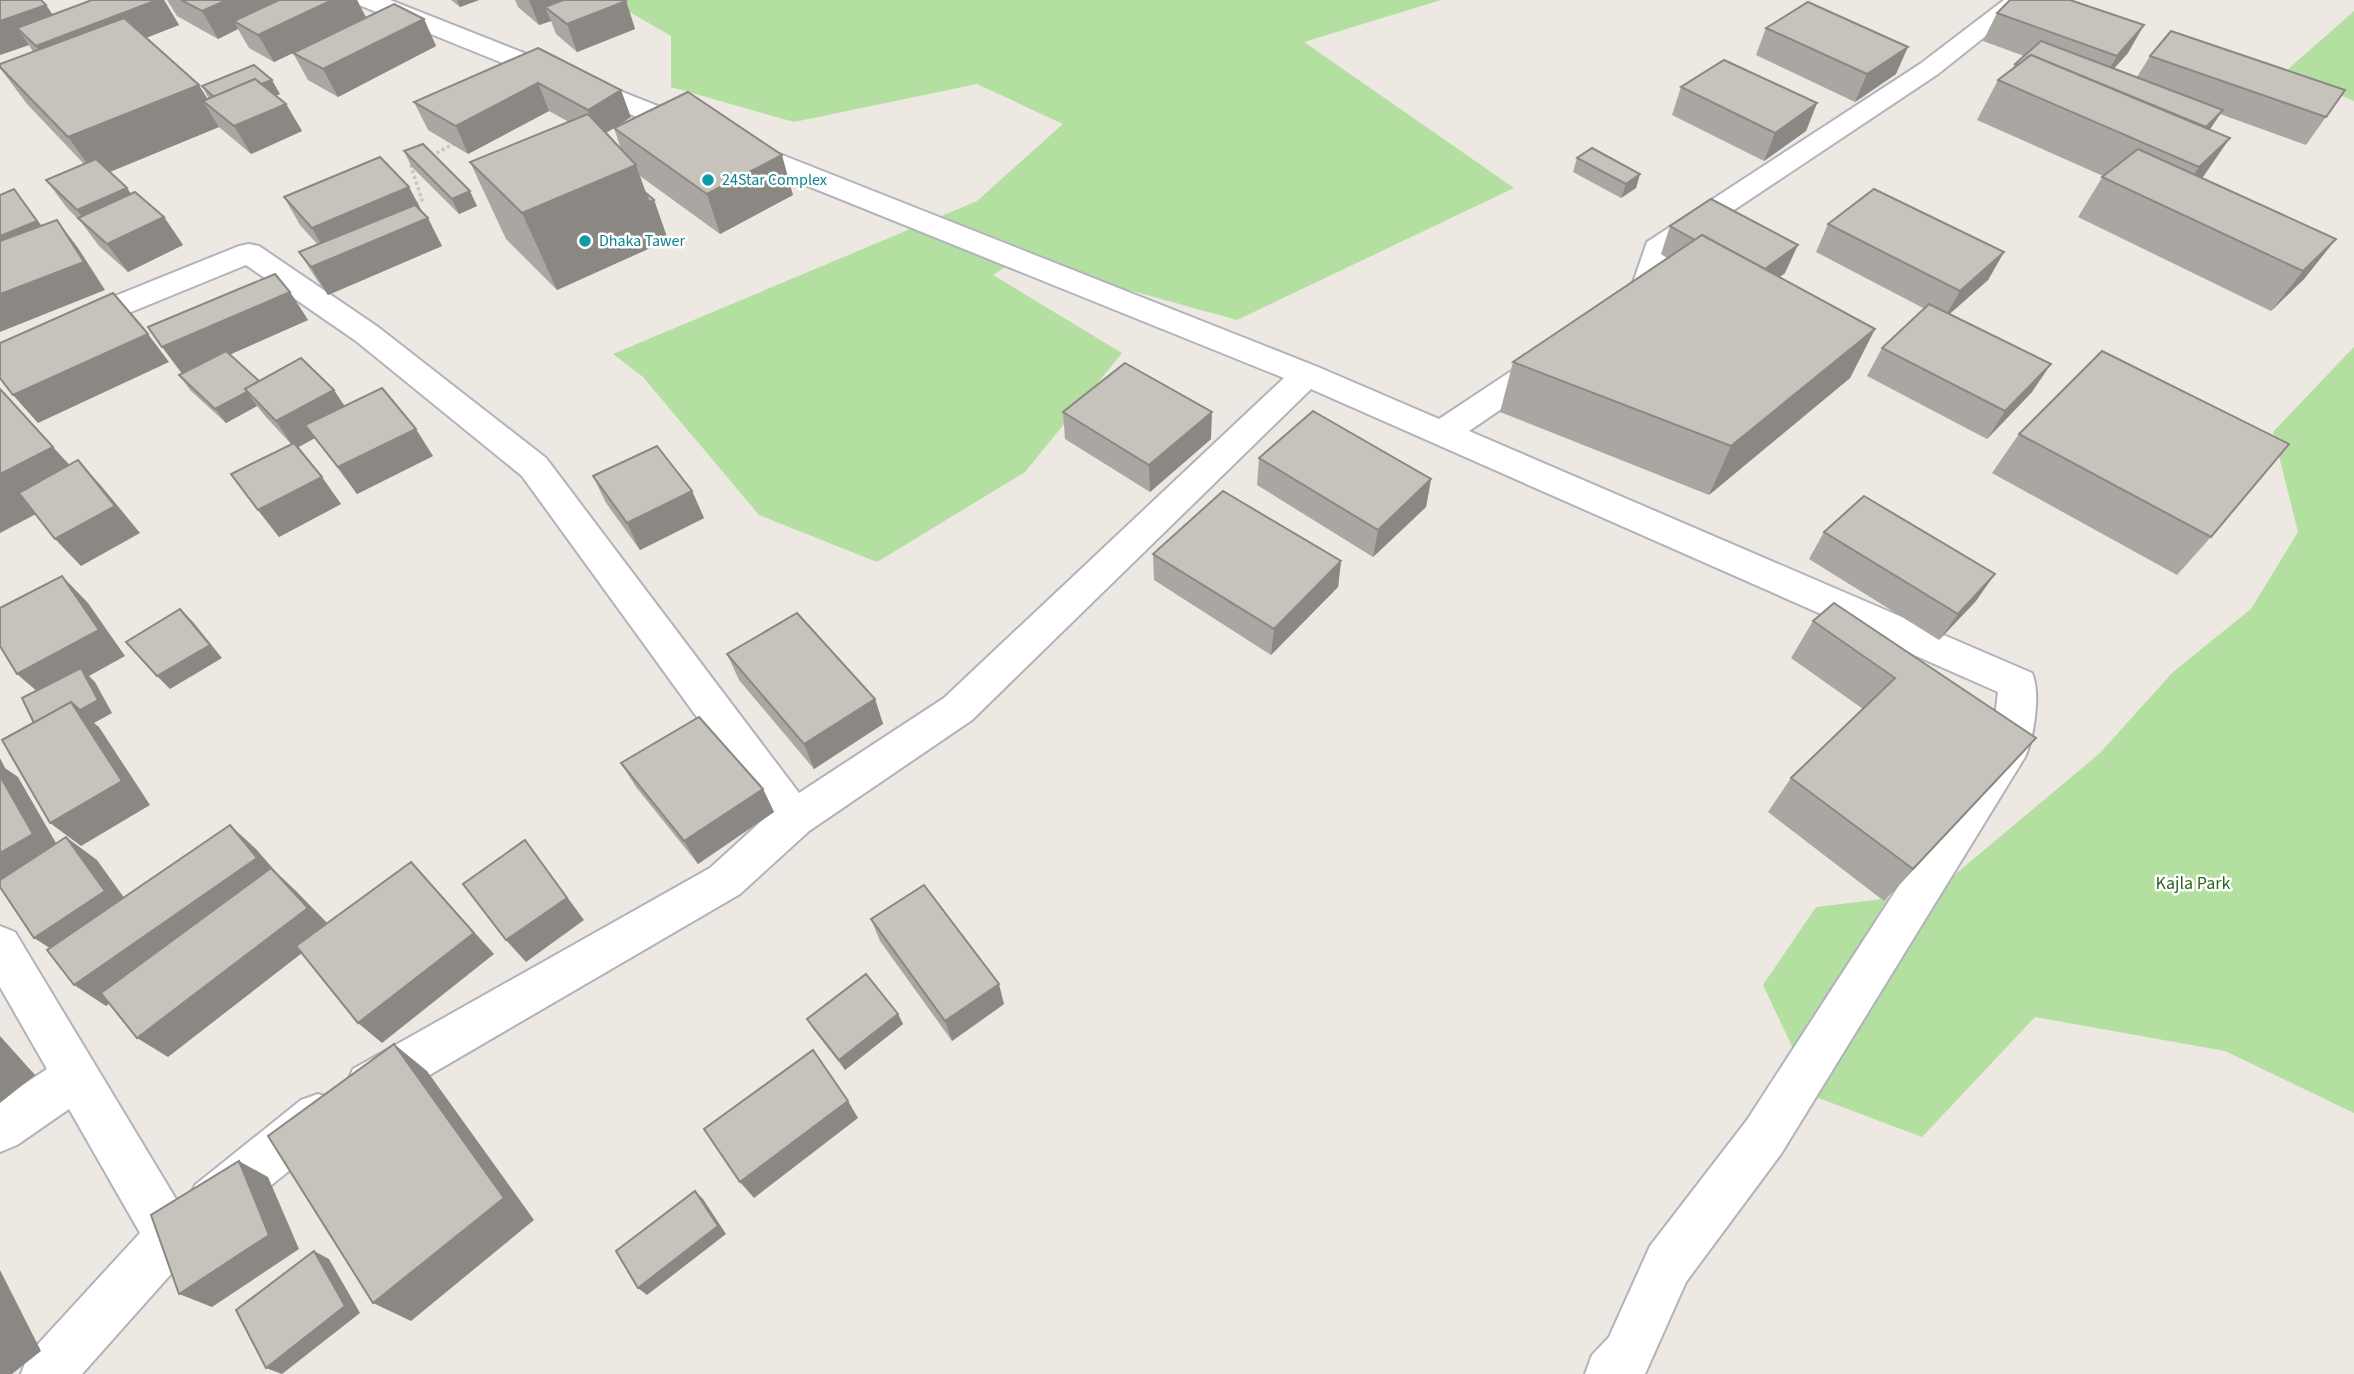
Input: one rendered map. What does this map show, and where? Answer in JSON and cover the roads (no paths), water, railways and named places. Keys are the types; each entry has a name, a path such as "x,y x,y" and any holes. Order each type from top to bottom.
{"street":[{"path":"368,0 1307,375 2018,684 2011,745 1765,1137 1668,1264 1627,1355 1611,1374"},
{"path":"1442,433 1643,299 1657,248 1929,69 2019,0"},
{"path":"0,361 59,330 249,253 367,334 534,467 793,818"},
{"path":"47,1374 170,1237 331,1107 725,881 793,818 958,709 1307,375"},
{"path":"0,946 170,1237"},
{"path":"0,1128 75,1077"}],"place":[{"name":"24Star Complex","path":"708,180"},
{"name":"Dhaka Tawer","path":"585,241"}],"park label":[{"name":"Kajla Park","path":"2193,883"}]}
